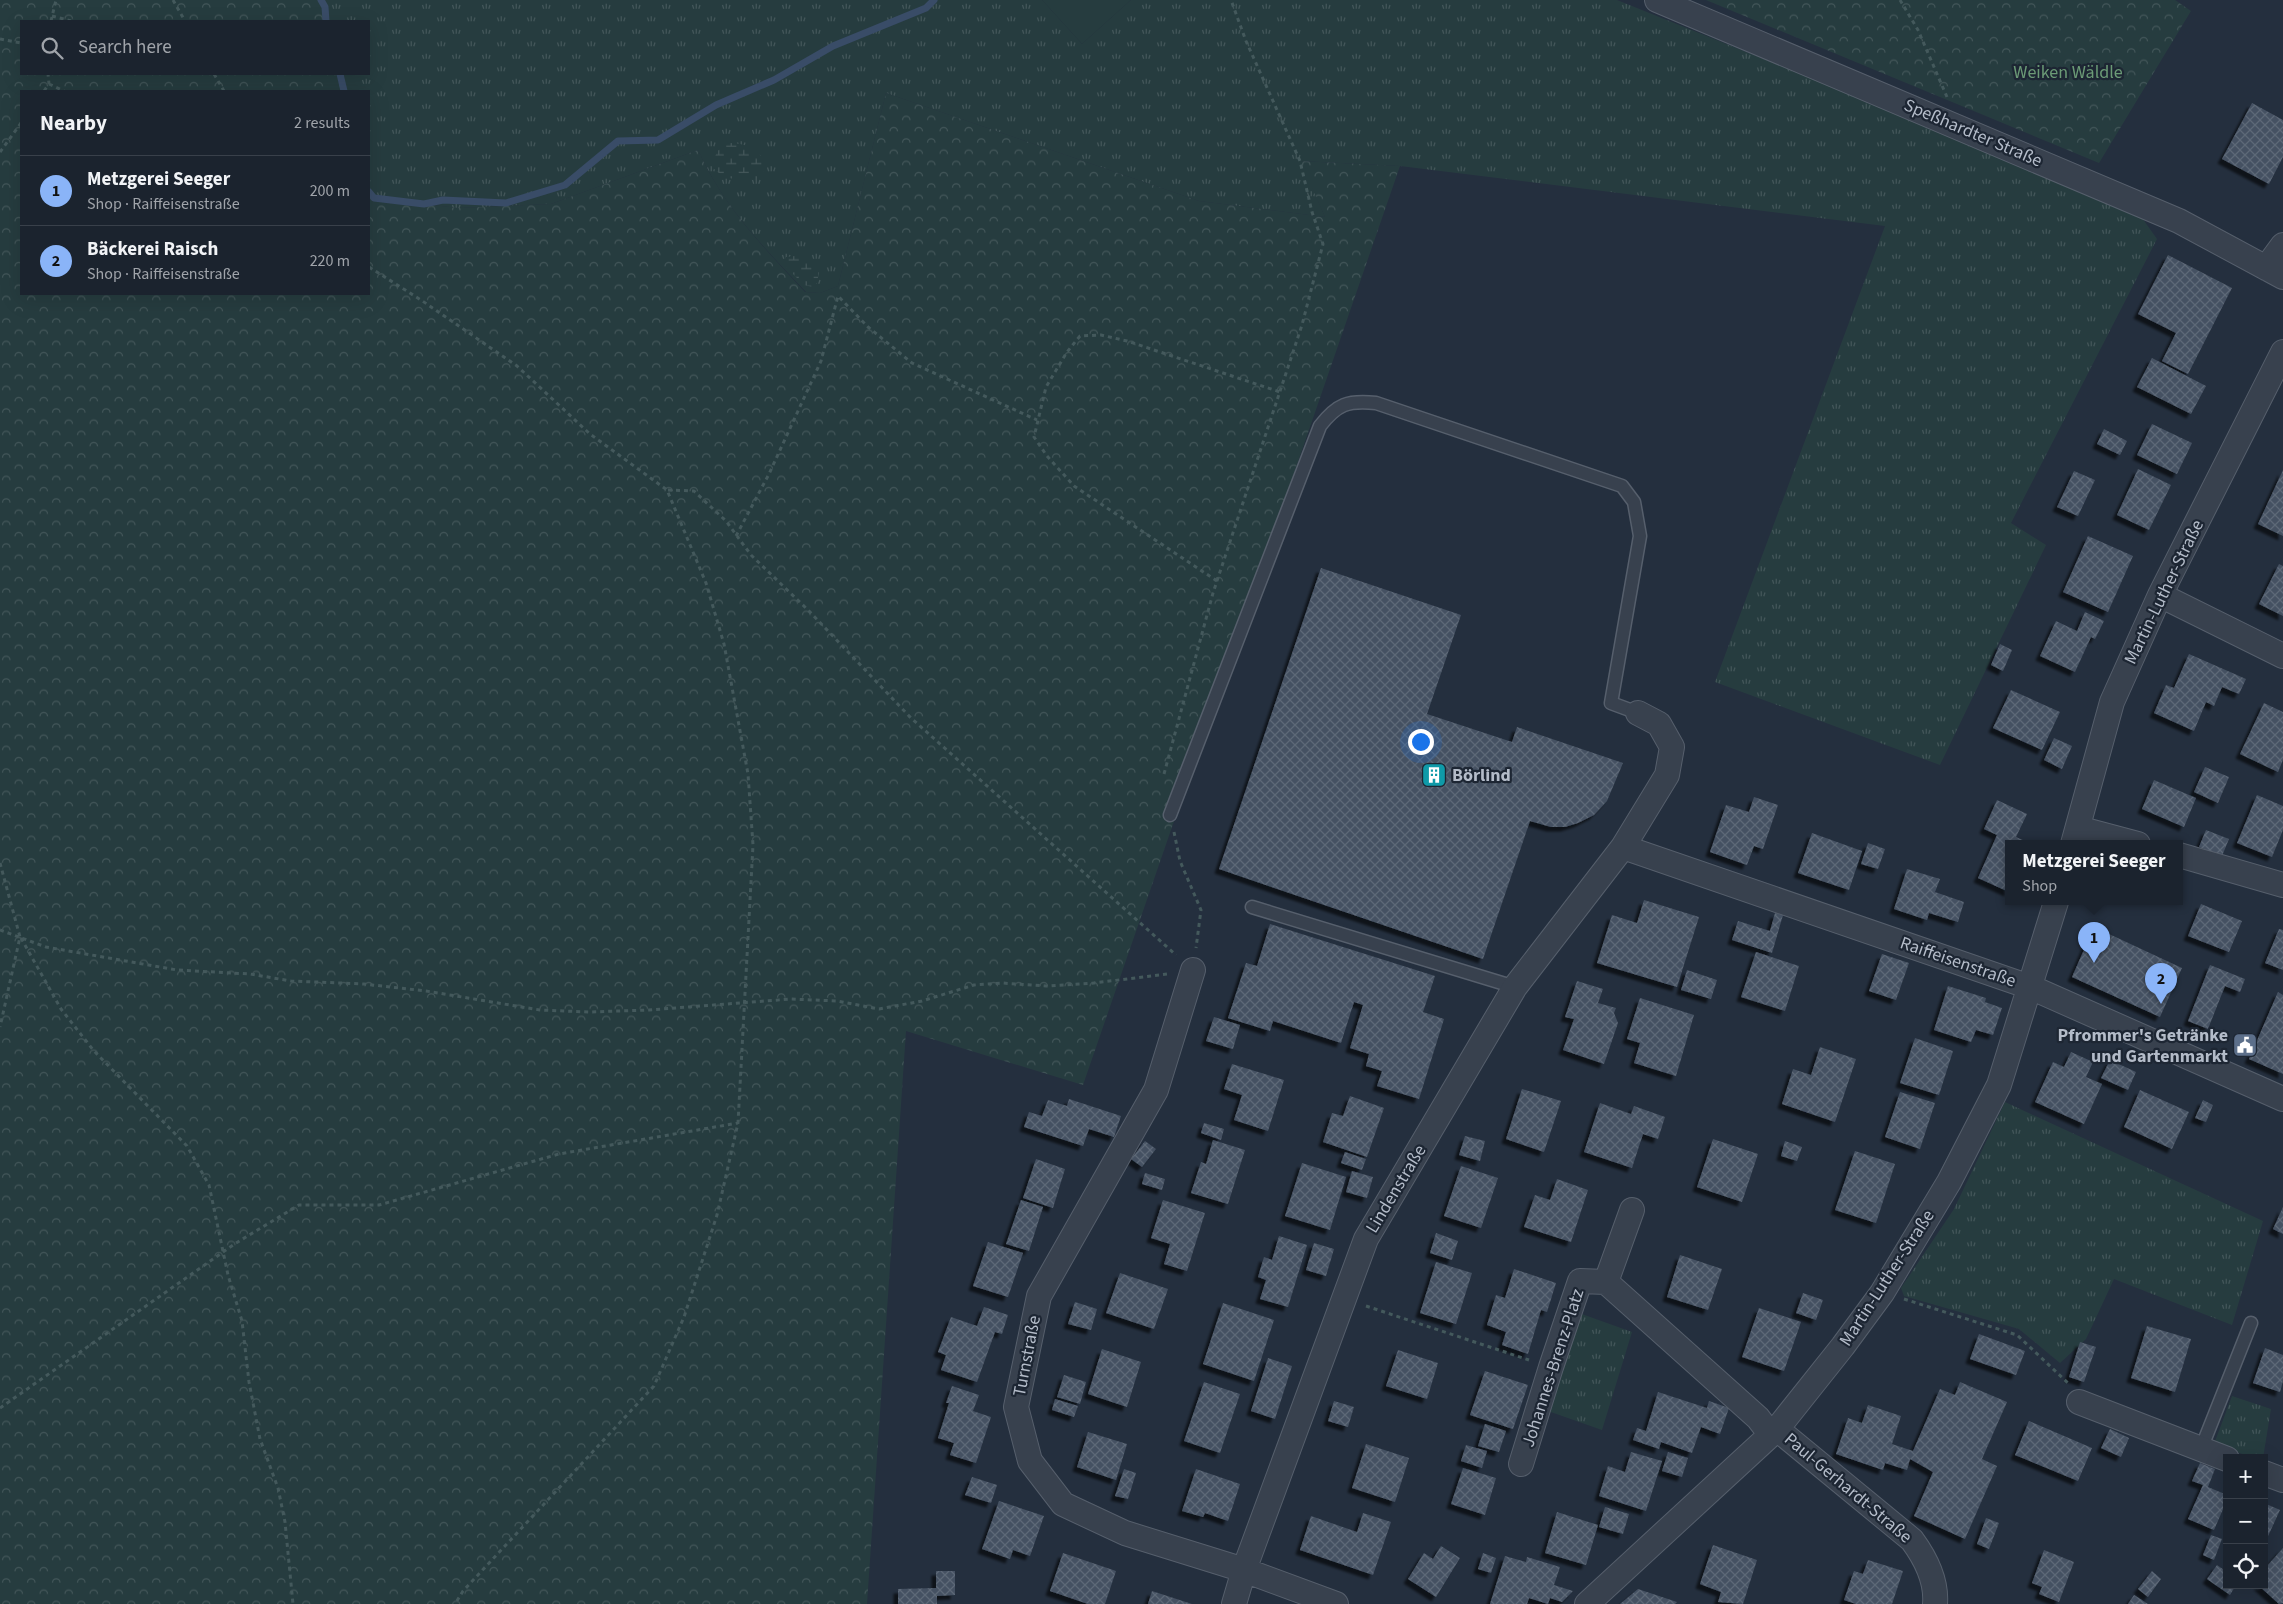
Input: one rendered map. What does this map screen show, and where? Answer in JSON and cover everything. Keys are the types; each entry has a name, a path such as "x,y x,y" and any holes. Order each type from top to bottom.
{"street":[{"name":"Speßhardter Straße","path":"1658,0 2180,221 2275,272"},
{"path":"2275,272 2283,244"},
{"name":"Martin-Luther-Straße","path":"2076,836 2112,702 2160,595 2283,352"},
{"path":"2160,595 2283,656"},
{"name":"Lindenstraße","path":"1234,1604 1244,1570 1366,1239 1515,987 1623,847 1667,775 1672,748 1659,724 1638,713"},
{"path":"2076,836 2107,840"},
{"name":"Raiffeisenstraße","path":"1623,847 2030,986 2283,1099"},
{"path":"2183,856 2283,885"},
{"name":"Martin-Luther-Straße","path":"1587,1604 1774,1432 1843,1346 1882,1292 1950,1182 1999,1085 2055,905"},
{"name":"Turnstraße","path":"1193,970 1156,1090 1039,1296 1016,1407 1030,1462 1063,1504 1125,1533 1244,1570 1336,1604"},
{"name":"Johannes-Brenz-Platz","path":"1521,1464 1580,1281 1606,1282 1632,1210"},
{"name":"Paul-Gerhardt-Straße","path":"1606,1282 1774,1432 1912,1540 1927,1561 1936,1595 1935,1604"},
{"path":"2079,1402 2223,1458"},
{"path":"2268,1474 2283,1480"}],"lane":[{"path":"1170,814 1320,426 1332,410 1356,401 1376,403 1622,486 1634,502 1640,536 1611,703 1638,713"},
{"path":"1252,907 1515,987"},
{"path":"2200,1449 2251,1324"}],"path":[{"path":"51,20 56,0"},
{"path":"173,0 184,20"},
{"path":"1164,776 1217,581 1302,324 1324,244 1312,212 1300,161 1246,41 1231,0"},
{"path":"1900,0 1918,30 1960,128"},
{"path":"52,16 67,20"},
{"path":"0,38 20,43"},
{"path":"45,90 49,84 48,75"},
{"path":"215,75 223,90"},
{"path":"49,84 62,90"},
{"path":"0,152 20,124"},
{"path":"370,269 421,300 517,366 590,434 668,490 706,583 724,644 748,774 753,845 743,1002 738,1123 717,1215 684,1317 654,1386 464,1591 456,1604"},
{"path":"736,536 769,474 821,361 838,296 868,327 912,364 1037,420"},
{"path":"1217,581 1074,486 1046,456 1034,437 1046,387 1067,352 1080,336 1101,335 1127,341 1280,392"},
{"path":"668,490 694,491 726,522 751,555 808,610 911,718 1193,970"},
{"path":"1170,814 1180,861 1201,910 1193,970"},
{"path":"0,862 20,937 61,1010 94,1051 187,1146 209,1185 223,1252 242,1321 249,1382 260,1439 278,1488 285,1522 293,1604"},
{"path":"0,930 46,947 177,970 250,974 291,981 364,984 426,991 540,1010 589,1012 649,1010 791,999 837,1001 879,1009 922,1001 974,985 1002,983 1046,986 1094,983 1193,970"},
{"path":"0,1027 20,937"},
{"path":"0,1408 223,1252 300,1205 379,1205 559,1154 738,1123"},
{"path":"1882,1292 2016,1335 2075,1390 2079,1402"},
{"path":"1343,1299 1551,1367"}],"green space":[{"path":"0,0 320,0 328,20 20,20 20,75 341,75 345,90 20,90 20,295 370,295 370,190 373,198 458,208 551,204 698,150 720,190 746,226 805,292 820,293 838,286 886,93 1199,201 1325,217 1300,161 1400,166 1083,1085 906,1031 867,1604 0,1604"},
{"path":"320,0 1042,0 1082,44 1131,0 1617,0 2135,208 2157,239 2011,523 2046,545 1940,765 1715,682 1885,226 1400,166 1301,161 1325,217 1199,201 886,93 838,286 820,293 806,292 732,208 698,150 551,204 458,208 373,198 370,190 370,90 345,90 341,75 370,75 370,20 328,20"},
{"path":"1042,0 1131,0 1082,44"},
{"name":"Weiken Wäldle","path":"1706,0 2175,0 2191,11 2099,163"},
{"path":"729,143 747,146 761,156 767,167 757,180 738,180 727,177 712,167 717,151"},
{"path":"795,256 810,261 819,272 817,283 813,287 804,285 783,264 786,257"},
{"path":"2005,1102 2263,1221 2232,1325 2114,1279 2086,1339 2060,1363 2019,1329 1904,1296 1901,1288 1954,1209"},
{"path":"1579,1313 1632,1332 1602,1430 1548,1411"},
{"path":"2232,1396 2271,1409 2264,1454 2243,1454 2214,1444"}],"building":[{"path":"2252,103 2283,120 2283,157 2269,184 2222,159"},
{"path":"2168,255 2232,288 2188,374 2162,361 2176,333 2138,314"},
{"path":"2152,358 2206,386 2191,414 2137,387"},
{"path":"2152,424 2192,443 2177,474 2137,455"},
{"path":"2104,429 2127,441 2120,455 2097,444"},
{"path":"2138,469 2171,485 2149,530 2117,515"},
{"path":"2283,470 2283,536 2258,524"},
{"path":"2074,471 2095,480 2078,516 2057,507"},
{"path":"2088,536 2133,556 2108,612 2063,592"},
{"path":"2279,564 2283,566 2283,616 2259,604"},
{"name":"Börlind","path":"1321,568 1461,615 1427,714 1512,742 1517,727 1623,763 1607,801 1594,815 1565,827 1551,827 1530,821 1483,959 1219,869"},
{"path":"2085,612 2104,621 2095,639 2091,637 2075,672 2040,656 2056,621 2077,631"},
{"path":"2000,644 2012,650 2003,671 1991,665"},
{"path":"2189,654 2246,679 2239,694 2222,687 2214,706 2206,702 2194,731 2154,713 2166,685 2174,688"},
{"path":"2011,690 2060,712 2042,750 1993,728"},
{"path":"2264,703 2283,712 2283,760 2278,772 2240,754"},
{"path":"2054,738 2072,746 2062,769 2044,760"},
{"path":"2205,767 2229,777 2218,803 2194,792"},
{"path":"2154,780 2196,798 2184,827 2142,809"},
{"path":"2257,795 2283,806 2283,830 2272,857 2237,843"},
{"path":"1754,797 1778,805 1763,849 1754,846 1747,865 1710,852 1726,805 1749,812"},
{"path":"1997,800 2027,814 2016,837 2023,840 2005,840 2005,890 1978,878 1997,835 1984,829"},
{"path":"2206,830 2229,839 2222,856 2199,847"},
{"path":"1812,833 1862,851 1849,890 1798,873"},
{"path":"1868,843 1885,849 1878,869 1861,864"},
{"path":"1907,869 1940,879 1935,892 1964,902 1958,922 1929,913 1927,920 1894,909"},
{"path":"1644,900 1699,917 1677,987 1597,963 1612,915 1637,923"},
{"path":"2201,904 2242,921 2229,952 2188,936"},
{"path":"1775,913 1783,915 1772,953 1732,940 1738,921 1770,931"},
{"path":"1270,924 1435,976 1423,1012 1444,1019 1419,1099 1377,1086 1382,1071 1366,1066 1369,1054 1350,1048 1363,1005 1354,1002 1341,1043 1273,1021 1270,1031 1228,1018 1246,963 1257,966"},
{"path":"2094,927 2182,968 2160,1017 2072,977"},
{"path":"2279,929 2283,930 2283,970 2265,963"},
{"path":"1756,952 1799,966 1785,1011 1741,997"},
{"path":"1882,954 1909,963 1896,1000 1869,991"},
{"path":"2210,965 2245,979 2240,992 2225,986 2208,1029 2188,1021"},
{"path":"1687,970 1717,980 1711,999 1681,990"},
{"path":"1577,981 1603,989 1598,1003 1616,1008 1614,1013 1618,1023 1604,1064 1563,1050 1574,1019 1565,1017"},
{"path":"1948,986 1986,998 1985,1002 2002,1008 1993,1035 1976,1030 1971,1042 1934,1030"},
{"path":"2278,992 2283,995 2283,1074 2249,1059"},
{"path":"1640,998 1694,1015 1676,1076 1634,1063 1640,1043 1627,1039"},
{"path":"1214,1017 1240,1025 1233,1049 1206,1041"},
{"path":"1915,1038 1953,1051 1939,1095 1900,1083"},
{"path":"1820,1047 1856,1059 1835,1122 1782,1104 1793,1069 1811,1075"},
{"path":"2071,1052 2093,1062 2086,1077 2102,1084 2084,1124 2035,1102 2053,1062 2064,1067"},
{"path":"2110,1060 2136,1072 2128,1090 2101,1078"},
{"path":"1232,1064 1284,1080 1268,1131 1234,1120 1242,1095 1224,1089"},
{"path":"1522,1089 1561,1101 1544,1152 1506,1139"},
{"path":"2140,1090 2189,1112 2172,1149 2124,1127"},
{"path":"1900,1092 1935,1103 1920,1149 1885,1137"},
{"path":"1350,1096 1384,1108 1367,1157 1323,1142 1332,1113 1343,1116"},
{"path":"1069,1099 1121,1116 1114,1137 1089,1129 1083,1146 1024,1127 1029,1112 1042,1116 1048,1100 1067,1106"},
{"path":"2203,1100 2213,1105 2206,1122 2195,1118"},
{"path":"1600,1103 1631,1114 1634,1106 1665,1117 1658,1139 1643,1134 1632,1168 1584,1152"},
{"path":"1204,1123 1224,1129 1221,1140 1201,1133"},
{"path":"1465,1136 1485,1141 1480,1161 1459,1155"},
{"path":"1713,1139 1758,1154 1742,1202 1697,1187"},
{"path":"1213,1140 1245,1150 1228,1204 1191,1193 1201,1162 1206,1164"},
{"path":"1145,1141 1156,1149 1142,1167 1131,1159"},
{"path":"1785,1141 1802,1147 1797,1161 1781,1156"},
{"path":"1855,1151 1895,1164 1876,1223 1835,1210"},
{"path":"1345,1152 1366,1159 1362,1170 1341,1163"},
{"path":"1036,1159 1065,1169 1053,1208 1023,1198"},
{"path":"1302,1163 1346,1177 1330,1230 1285,1216"},
{"path":"1461,1166 1498,1178 1481,1228 1444,1216"},
{"path":"1352,1171 1373,1177 1367,1198 1346,1192"},
{"path":"1145,1173 1165,1179 1162,1190 1142,1184"},
{"path":"1557,1179 1588,1190 1571,1242 1524,1227 1535,1195 1550,1200"},
{"path":"1021,1200 1043,1207 1029,1251 1006,1244"},
{"path":"1163,1200 1205,1213 1187,1271 1164,1264 1170,1244 1151,1238"},
{"path":"2283,1207 2283,1234 2273,1229"},
{"path":"1436,1233 1458,1241 1452,1260 1430,1253"},
{"path":"1279,1236 1307,1245 1288,1307 1260,1299 1266,1280 1258,1277 1264,1257 1272,1260"},
{"path":"988,1242 1023,1253 1008,1297 973,1286"},
{"path":"1314,1243 1334,1249 1326,1276 1306,1270"},
{"path":"1680,1255 1722,1269 1708,1310 1667,1297"},
{"path":"1436,1262 1472,1273 1456,1324 1420,1313"},
{"path":"1514,1269 1556,1283 1547,1312 1541,1310 1528,1354 1502,1345 1506,1332 1487,1325 1496,1295 1505,1298"},
{"path":"1120,1273 1168,1289 1154,1329 1106,1313"},
{"path":"1803,1293 1823,1300 1816,1320 1796,1313"},
{"path":"1075,1302 1097,1309 1091,1330 1068,1324"},
{"path":"1223,1303 1274,1320 1254,1381 1203,1364"},
{"path":"984,1307 1008,1315 1002,1334 995,1332 977,1382 941,1370 946,1355 938,1352 951,1317 977,1326"},
{"path":"1759,1308 1801,1322 1784,1371 1742,1357"},
{"path":"2147,1326 2191,1339 2175,1392 2131,1378"},
{"path":"1979,1334 2025,1351 2016,1375 1970,1359"},
{"path":"2080,1342 2096,1347 2084,1382 2069,1377"},
{"path":"2265,1348 2283,1355 2283,1381 2280,1392 2253,1383"},
{"path":"1102,1349 1141,1362 1127,1407 1088,1394"},
{"path":"1398,1350 1438,1363 1427,1399 1386,1386"},
{"path":"1268,1358 1292,1366 1275,1419 1251,1411"},
{"path":"1485,1371 1528,1385 1513,1429 1470,1415"},
{"path":"1064,1375 1086,1382 1080,1404 1057,1397"},
{"path":"1204,1382 1240,1394 1220,1453 1184,1441"},
{"path":"1960,1382 2007,1402 1982,1459 1997,1466 1965,1539 1914,1516 1933,1472 1910,1459 1907,1470 1885,1463 1883,1470 1836,1454 1848,1418 1862,1423 1868,1405 1901,1416 1892,1444 1913,1451 1940,1389 1955,1395"},
{"path":"952,1386 979,1395 973,1411 991,1417 976,1463 950,1455 954,1443 938,1438 949,1403 946,1403"},
{"path":"1658,1392 1707,1408 1709,1401 1729,1408 1720,1434 1701,1427 1692,1453 1661,1442 1659,1449 1633,1440 1637,1428 1646,1431"},
{"path":"1055,1399 1078,1406 1074,1417 1052,1410"},
{"path":"1334,1401 1354,1407 1348,1427 1328,1421"},
{"path":"2029,1421 2092,1448 2078,1481 2015,1455"},
{"path":"1485,1424 1506,1431 1499,1452 1478,1446"},
{"path":"2110,1429 2129,1438 2121,1457 2101,1448"},
{"path":"1088,1432 1127,1444 1116,1480 1077,1467"},
{"path":"1366,1444 1409,1458 1395,1502 1352,1488"},
{"path":"1466,1445 1487,1451 1482,1468 1461,1461"},
{"path":"1631,1452 1662,1461 1646,1511 1599,1496 1608,1466 1625,1472"},
{"path":"1668,1452 1688,1458 1682,1477 1662,1471"},
{"path":"2200,1463 2215,1469 2208,1487 2223,1493 2223,1509 2214,1530 2188,1519 2203,1485 2192,1481"},
{"path":"1463,1468 1496,1478 1485,1515 1451,1504"},
{"path":"1124,1469 1136,1473 1128,1499 1115,1496"},
{"path":"1196,1469 1240,1484 1228,1521 1205,1513 1203,1517 1182,1511"},
{"path":"972,1477 997,1485 991,1503 965,1495"},
{"path":"999,1501 1044,1516 1030,1556 1013,1550 1010,1559 982,1549"},
{"path":"2268,1505 2280,1510 2268,1536"},
{"path":"1605,1507 1629,1514 1623,1534 1599,1527"},
{"path":"1557,1512 1598,1525 1586,1565 1545,1553"},
{"path":"1363,1513 1391,1522 1373,1575 1300,1550 1311,1516 1357,1532"},
{"path":"1986,1518 1999,1523 1989,1549 1977,1544"},
{"path":"2211,1535 2222,1539 2214,1560 2203,1555"},
{"path":"1713,1545 1757,1560 1743,1604 1718,1602 1721,1592 1700,1584"},
{"path":"1441,1546 1460,1558 1436,1597 1408,1579 1424,1553 1433,1559"},
{"path":"2283,1548 2283,1603 2279,1604 2262,1589 2268,1589 2268,1565"},
{"path":"2044,1550 2074,1562 2059,1602 2039,1594 2042,1587 2032,1583"},
{"path":"1063,1553 1116,1571 1105,1604 1088,1604 1050,1591"},
{"path":"1483,1553 1496,1558 1491,1573 1478,1569"},
{"path":"1505,1556 1526,1562 1527,1557 1560,1567 1554,1585 1573,1591 1562,1602 1550,1598 1548,1604 1529,1598 1527,1604 1490,1604"},
{"path":"1868,1560 1903,1571 1892,1604 1856,1604 1844,1600 1854,1571 1863,1574"},
{"path":"2217,1565 2223,1569 2223,1589 2234,1589 2230,1595 2207,1579"},
{"path":"936,1571 955,1571 955,1595 937,1596 937,1604 898,1604 898,1589 936,1588"},
{"path":"2152,1571 2161,1579 2148,1597 2138,1589"},
{"path":"1638,1589 1677,1602 1675,1604 1620,1604"},
{"path":"1152,1591 1192,1604 1148,1604"},
{"path":"2134,1595 2148,1604 2128,1604"}],"waterway":[{"path":"321,0 325,7 326,20"},
{"path":"370,193 374,198 424,204 443,200 506,203 565,185 618,141 658,140 716,105 774,80 833,46 926,8 934,0"},
{"path":"340,75 344,90"}],"place":[{"name":"Börlind","path":"1434,775"},
{"name":"Metzgerei Seeger","path":"2094,963"},
{"name":"Bäckerei Raisch","path":"2161,1004"},
{"name":"Pfrommer's Getränke und Gartenmarkt","path":"2245,1045"}]}
